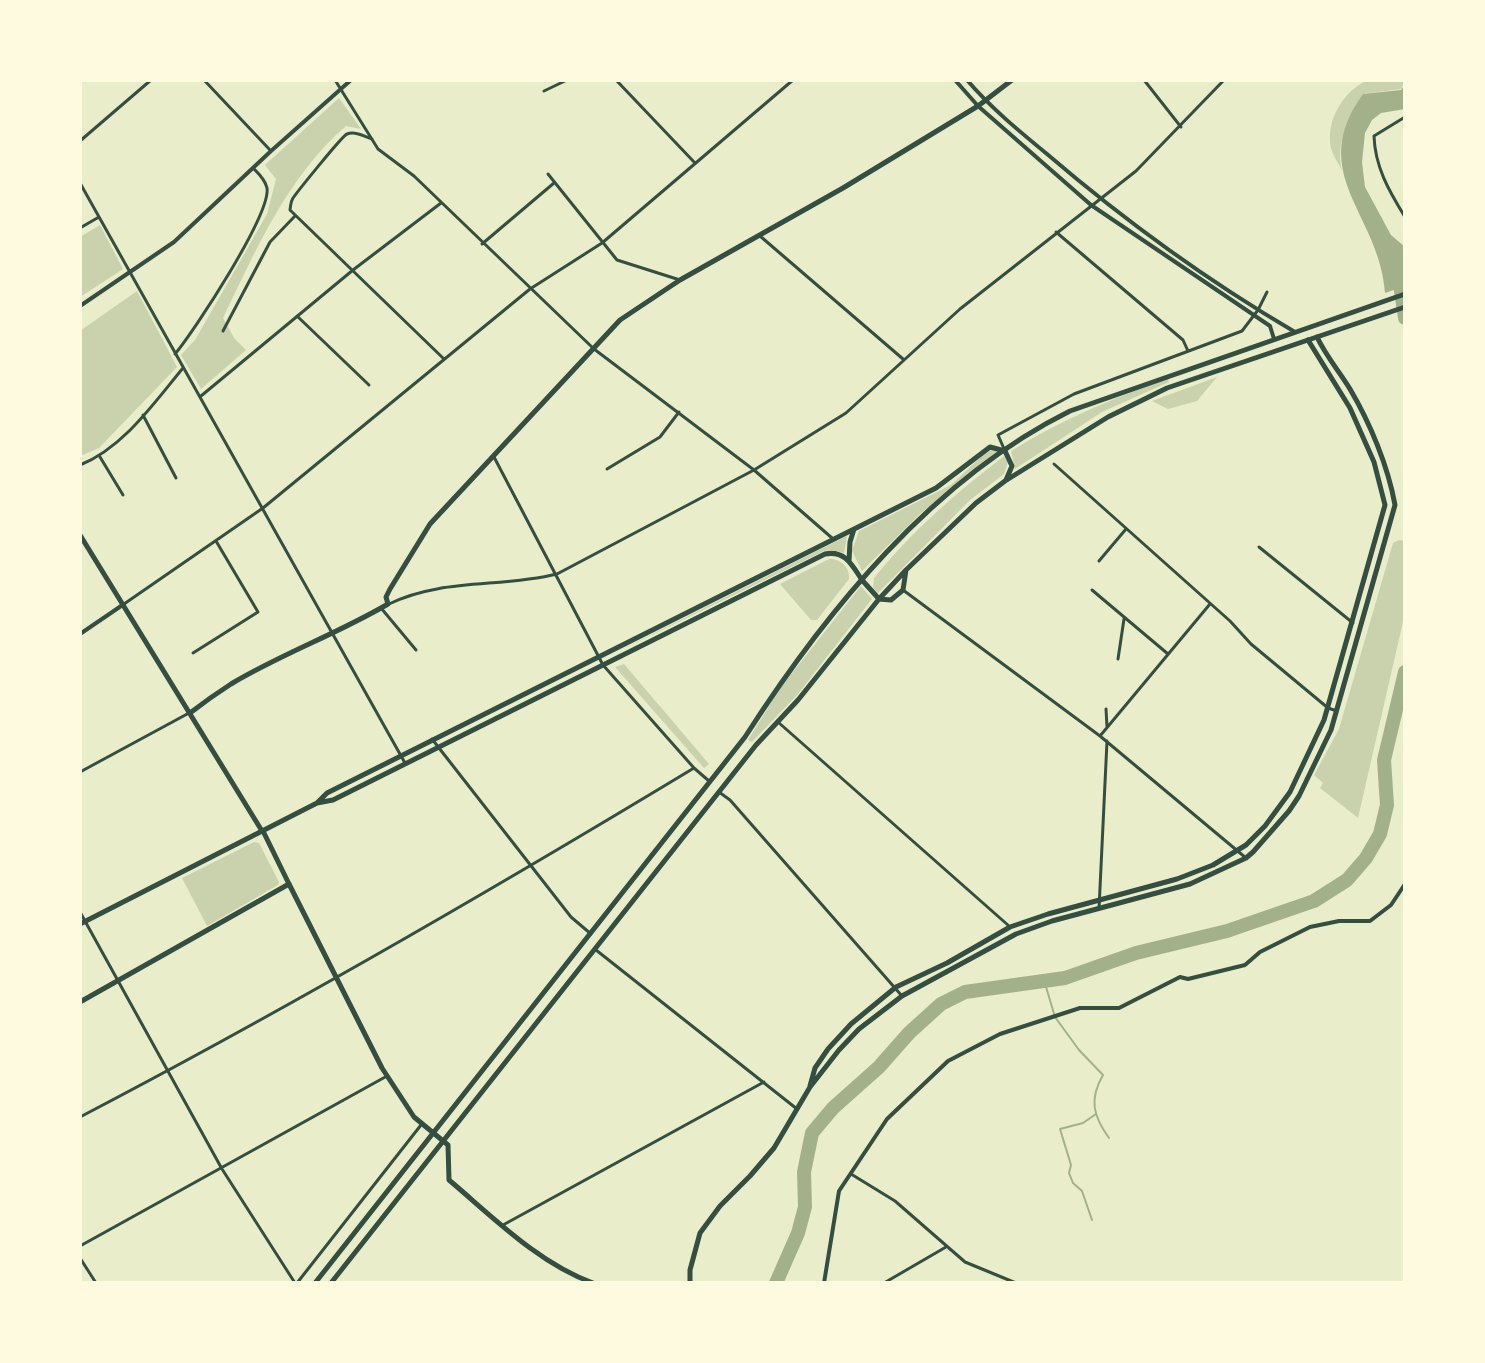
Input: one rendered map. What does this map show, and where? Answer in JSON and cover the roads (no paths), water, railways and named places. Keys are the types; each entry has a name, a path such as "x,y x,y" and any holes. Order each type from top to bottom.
{"main road":[{"path":"190,713 242,678 388,604 386,597 390,589 430,524 620,320 680,280 985,102 1012,80"},
{"path":"315,1283 745,737 777,686 862,580 948,494 1005,451 1052,421 1094,401 1405,294"},
{"path":"331,1283 759,742 879,599 976,503 1005,481 1142,399 1405,307"},
{"path":"690,1283 690,1270 700,1233 720,1206 774,1148 810,1087 859,1029 902,996 1016,934 1052,921 1190,884 1246,858 1289,811 1331,730 1395,505 1391,484 1350,390 1324,353 1317,337"},
{"path":"810,1087 815,1068 828,1049 851,1024 896,987 947,963 1010,927 1177,879 1238,852 1281,806 1328,708 1385,505 1374,462 1350,408 1308,340"},
{"path":"317,803 327,793 432,739 936,488 990,447 1005,451"},
{"path":"1005,451 1012,466 1005,481"},
{"path":"849,561 850,542 855,528"},
{"path":"80,535 262,831 387,1076 421,1125 448,1145 449,1180 537,1253 593,1283"},
{"path":"83,923 317,803 333,800 825,554 839,553 849,561 879,599 891,600 903,590 906,570"},
{"path":"80,1002 289,884"}],"street":[{"path":"80,141 151,80"},
{"path":"335,80 378,149 414,176 594,349 754,470 833,539"},
{"path":"80,306 174,242 351,80"},
{"path":"544,91 567,80"},
{"path":"616,80 695,163"},
{"path":"80,634 263,508 530,289 602,243 793,80"},
{"path":"955,80 978,106 1091,205 1270,326 1274,339"},
{"path":"967,80 985,102 1100,199 1258,310 1295,332"},
{"path":"1144,80 1181,127"},
{"path":"388,604 417,592 449,585 527,582 557,574 754,470 846,413 903,359 1056,232 1136,171 1224,80"},
{"path":"206,81 271,151"},
{"path":"1405,117 1374,136 1378,163 1388,189 1405,217"},
{"path":"372,139 346,134 291,201 290,210 444,359"},
{"path":"175,354 191,335 262,214 267,189 264,179 253,168"},
{"path":"548,174 617,260 680,280"},
{"path":"80,183 406,764"},
{"path":"482,244 554,183"},
{"path":"200,397 353,270 441,203"},
{"path":"223,331 270,242 295,216"},
{"path":"80,228 99,217"},
{"path":"1056,232 1183,340 1188,351"},
{"path":"760,236 903,359"},
{"path":"1005,451 998,435 1074,394 1242,331 1267,292"},
{"path":"297,316 369,385"},
{"path":"80,465 100,457 143,415 183,368"},
{"path":"607,469 660,437 679,412"},
{"path":"143,415 176,478"},
{"path":"493,456 603,665 709,781"},
{"path":"100,457 123,495"},
{"path":"1054,464 1251,644 1328,708 1337,711"},
{"path":"1381,487 1391,484"},
{"path":"1099,561 1126,529"},
{"path":"1380,529 1389,530"},
{"path":"193,653 258,612 216,541"},
{"path":"1259,547 1353,623"},
{"path":"903,590 1107,741 1246,858"},
{"path":"1092,590 1168,654"},
{"path":"1100,736 1210,604"},
{"path":"381,608 416,650"},
{"path":"1118,659 1124,619"},
{"path":"1106,709 1107,727"},
{"path":"80,772 190,713"},
{"path":"778,722 1010,927"},
{"path":"432,739 571,917 591,934"},
{"path":"1099,909 1107,741"},
{"path":"80,1117 338,978 694,768"},
{"path":"1299,773 1307,778"},
{"path":"719,792 730,800 902,996"},
{"path":"824,1283 839,1191 887,1119 948,1061 1000,1034 1080,1008 1119,1008 1180,977 1188,979 1245,965 1260,952 1310,927 1339,921 1370,921 1391,905 1405,884"},
{"path":"80,912 83,923 119,981 222,1169 296,1283 421,1125"},
{"path":"596,950 797,1109"},
{"path":"80,1246 387,1076"},
{"path":"503,1225 764,1082"},
{"path":"851,1174 895,1201 965,1262 1016,1283"},
{"path":"884,1283 946,1247"},
{"path":"80,1258 96,1283"}],"waterway":[{"path":"1398,271 1405,318"},
{"path":"776,1283 798,1233 805,1207 804,1172 812,1133 833,1108 941,1004 965,992 1065,978 1136,953 1227,931 1314,901 1347,880 1366,858 1380,834 1387,805 1384,760 1405,672"},
{"path":"1044,980 1055,1017 1079,1050 1103,1075 1096,1092 1095,1107 1099,1122 1109,1138"},
{"path":"1092,1220 1082,1191 1073,1183 1069,1173 1071,1165 1060,1129 1083,1123 1096,1114"}]}
